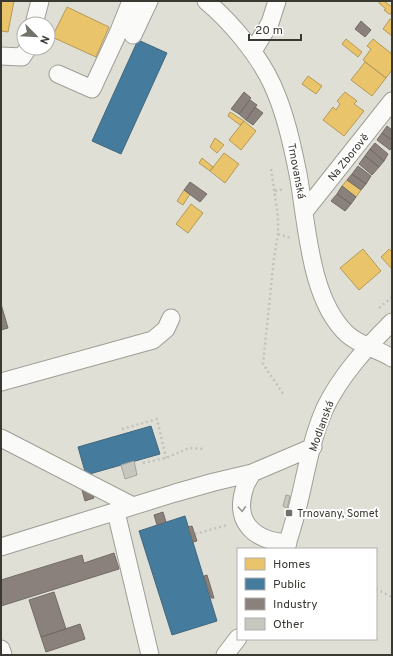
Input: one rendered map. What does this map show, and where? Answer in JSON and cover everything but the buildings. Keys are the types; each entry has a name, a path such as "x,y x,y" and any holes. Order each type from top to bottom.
{"street":[{"path":"36,16 40,1"},
{"path":"58,74 92,89 120,31 131,1"},
{"path":"133,35 149,1"},
{"name":"Trnovanská","path":"206,1 229,24 252,51 272,83 282,108 297,168 311,259 323,296 333,317 346,334 357,342 392,358"},
{"path":"252,51 270,23 276,2"},
{"path":"1,56 23,56"},
{"name":"Na Zborově","path":"304,212 392,101"},
{"path":"1,382 153,340 166,329 171,318"},
{"name":"Modlanská","path":"286,546 296,518 312,447 329,402 338,384 352,365 392,322"},
{"path":"1,438 133,506"},
{"path":"1,547 214,482 252,473 312,447"},
{"path":"252,473 245,486 242,502 243,517 249,528 262,538 286,546"},
{"path":"116,512 150,655"},
{"path":"225,655 237,639"},
{"path":"1,649 3,655"}],"path":[{"path":"271,169 278,216 278,234 274,258 263,364 284,395"},
{"path":"275,191 287,188"},
{"path":"278,234 296,239"},
{"path":"375,313 392,298"},
{"path":"122,429 157,419 166,458"},
{"path":"144,463 166,458 189,448 203,449"},
{"path":"195,534 227,525"},
{"path":"377,590 392,597"}],"place":[{"name":"Trnovany, Somet","path":"289,513"}]}
